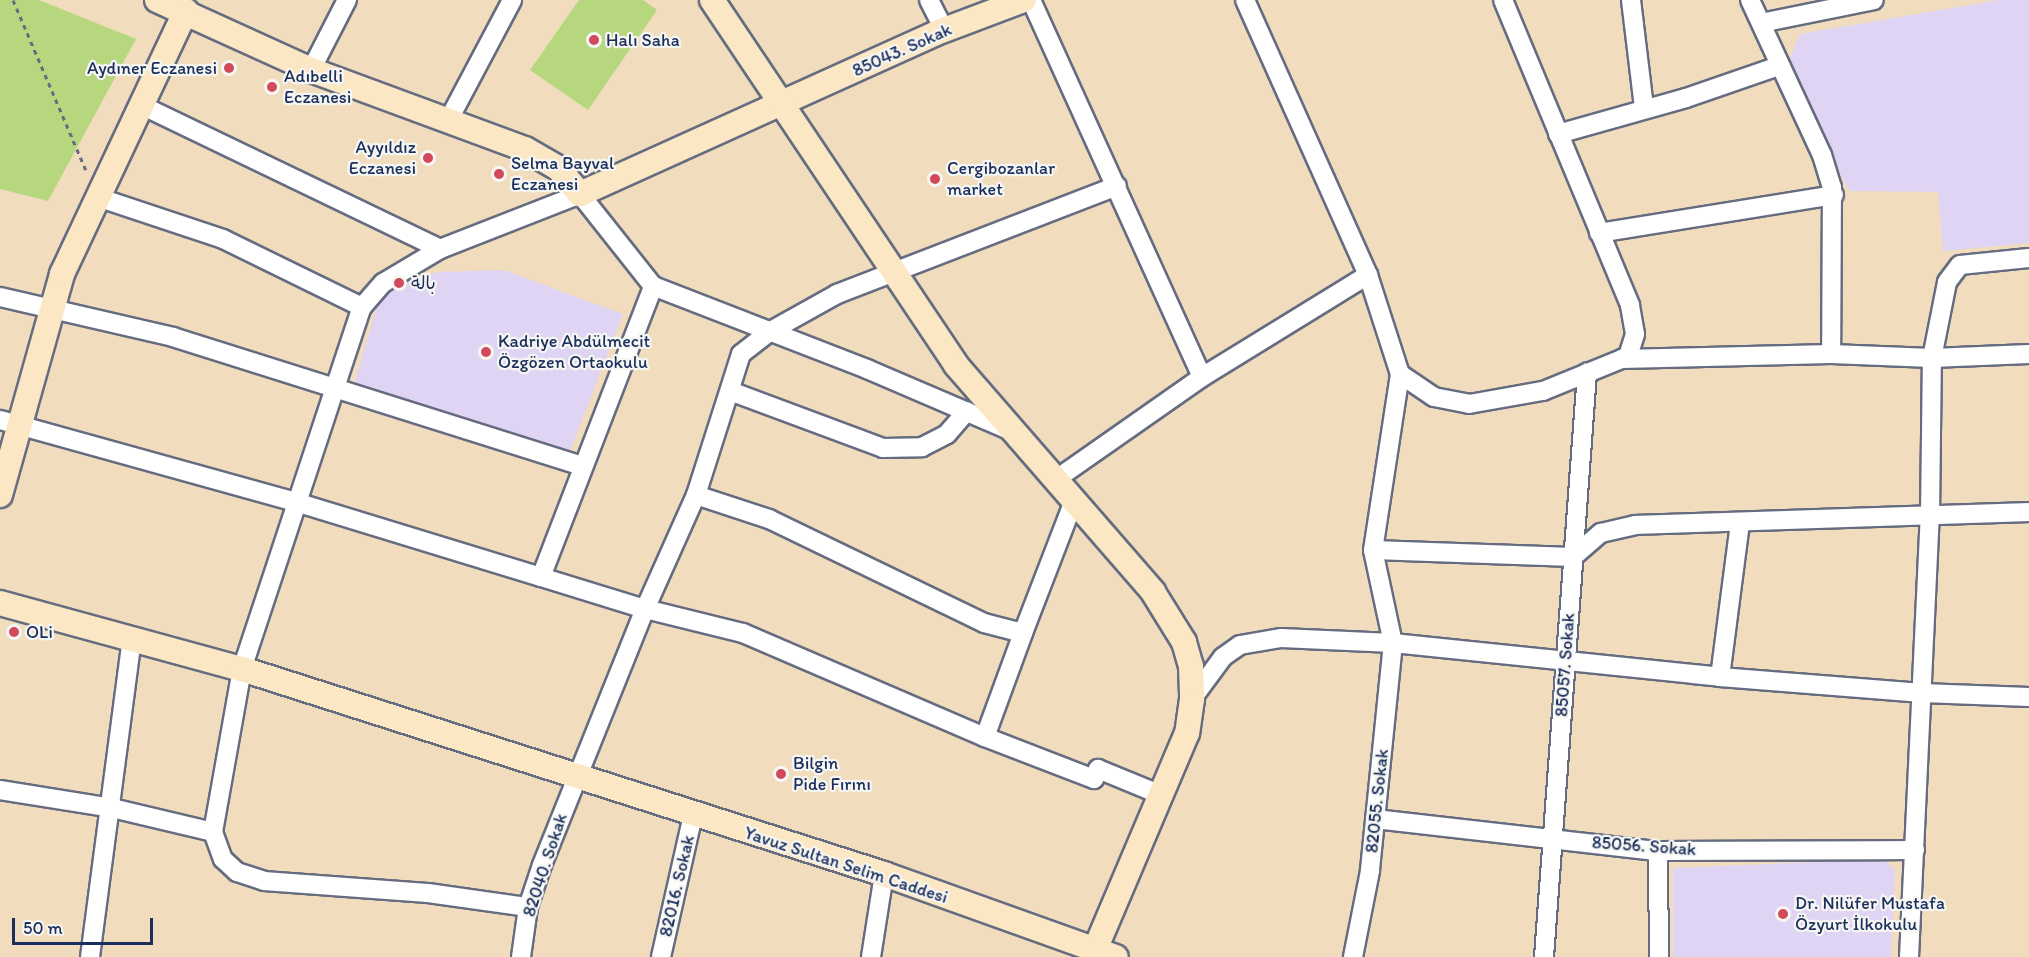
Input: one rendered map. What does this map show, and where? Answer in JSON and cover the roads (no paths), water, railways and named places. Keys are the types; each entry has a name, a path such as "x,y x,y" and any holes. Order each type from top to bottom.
{"street":[{"path":"157,0 186,11 311,70 525,149 559,169 654,286 1013,431"},
{"path":"311,70 347,0"},
{"path":"448,121 512,0"},
{"path":"712,0 956,364 1153,592 1174,623 1191,666 1192,699 1187,733 1161,795 1101,956"},
{"path":"929,0 944,30"},
{"name":"85043. Sokak","path":"580,195 944,30 1024,0"},
{"path":"1031,0 1202,377"},
{"path":"1245,0 1368,275 1400,374 1434,397 1469,404 1543,391 1622,359 1628,356 1635,334 1630,305 1503,0"},
{"path":"1631,0 1644,107"},
{"path":"1750,0 1822,156 1834,195 1831,354"},
{"path":"1761,23 1874,0"},
{"path":"0,495 11,423 54,311 63,274 97,197 186,11"},
{"path":"1558,134 1644,107 1686,98 1779,66"},
{"path":"141,105 440,249"},
{"name":"82040. Sokak","path":"521,957 528,907 576,775 645,609 696,495 741,354 769,332 837,294 892,270 1117,186"},
{"path":"528,907 428,893 264,881 237,872 223,860 213,832 242,669 363,307 383,283 440,249 580,195"},
{"path":"1599,233 1834,195"},
{"path":"97,197 223,239 363,307"},
{"path":"1909,957 1930,516 1932,358 1947,282 1960,265 2029,258"},
{"path":"1055,480 1202,377 1368,275"},
{"path":"541,577 582,466 654,286"},
{"path":"0,297 172,336 336,390 582,466"},
{"path":"1622,359 1831,354 1932,358 2029,354"},
{"name":"85057. Sokak","path":"1544,957 1587,373"},
{"name":"82055. Sokak","path":"1353,957 1370,871 1393,643 1374,550 1400,374"},
{"path":"730,391 883,448 922,447 947,434 967,411"},
{"path":"11,423 298,503 645,609 743,633 985,737 1094,778 1098,769 1161,795"},
{"path":"696,495 769,519 984,623 1023,633"},
{"path":"985,737 1074,501"},
{"path":"1374,550 1573,557 1601,533 1635,525 1740,524 2029,512"},
{"path":"1720,677 1740,524"},
{"name":"Yavuz Sultan Selim Caddesi","path":"0,603 242,669 576,775 693,815 884,874 1101,956"},
{"path":"1192,699 1223,657 1240,645 1281,638 1393,643 1565,663 1922,693 2029,697"},
{"path":"90,957 112,808 132,639"},
{"path":"0,790 112,808 213,832"},
{"name":"82016. Sokak","path":"661,957 693,815"},
{"name":"85056. Sokak","path":"1375,819 1658,851 1915,850"},
{"path":"1658,851 1659,957"},
{"path":"871,957 884,874"}],"place":[{"name":"Halı Saha","path":"594,40"},
{"name":"Aydıner Eczanesi","path":"229,68"},
{"name":"Adıbelli Eczanesi","path":"272,87"},
{"name":"Ayyıldız Eczanesi","path":"428,158"},
{"name":"Selma Bayval Eczanesi","path":"499,174"},
{"name":"Cergibozanlar market","path":"935,179"},
{"name":"بالة","path":"399,283"},
{"name":"Kadriye Abdülmecit Özgözen Ortaokulu","path":"486,352"},
{"name":"OLi","path":"14,632"},
{"name":"Bilgin Pide Fırını","path":"781,774"},
{"name":"Dr. Nilüfer Mustafa Özyurt İlkokulu","path":"1783,914"}]}
